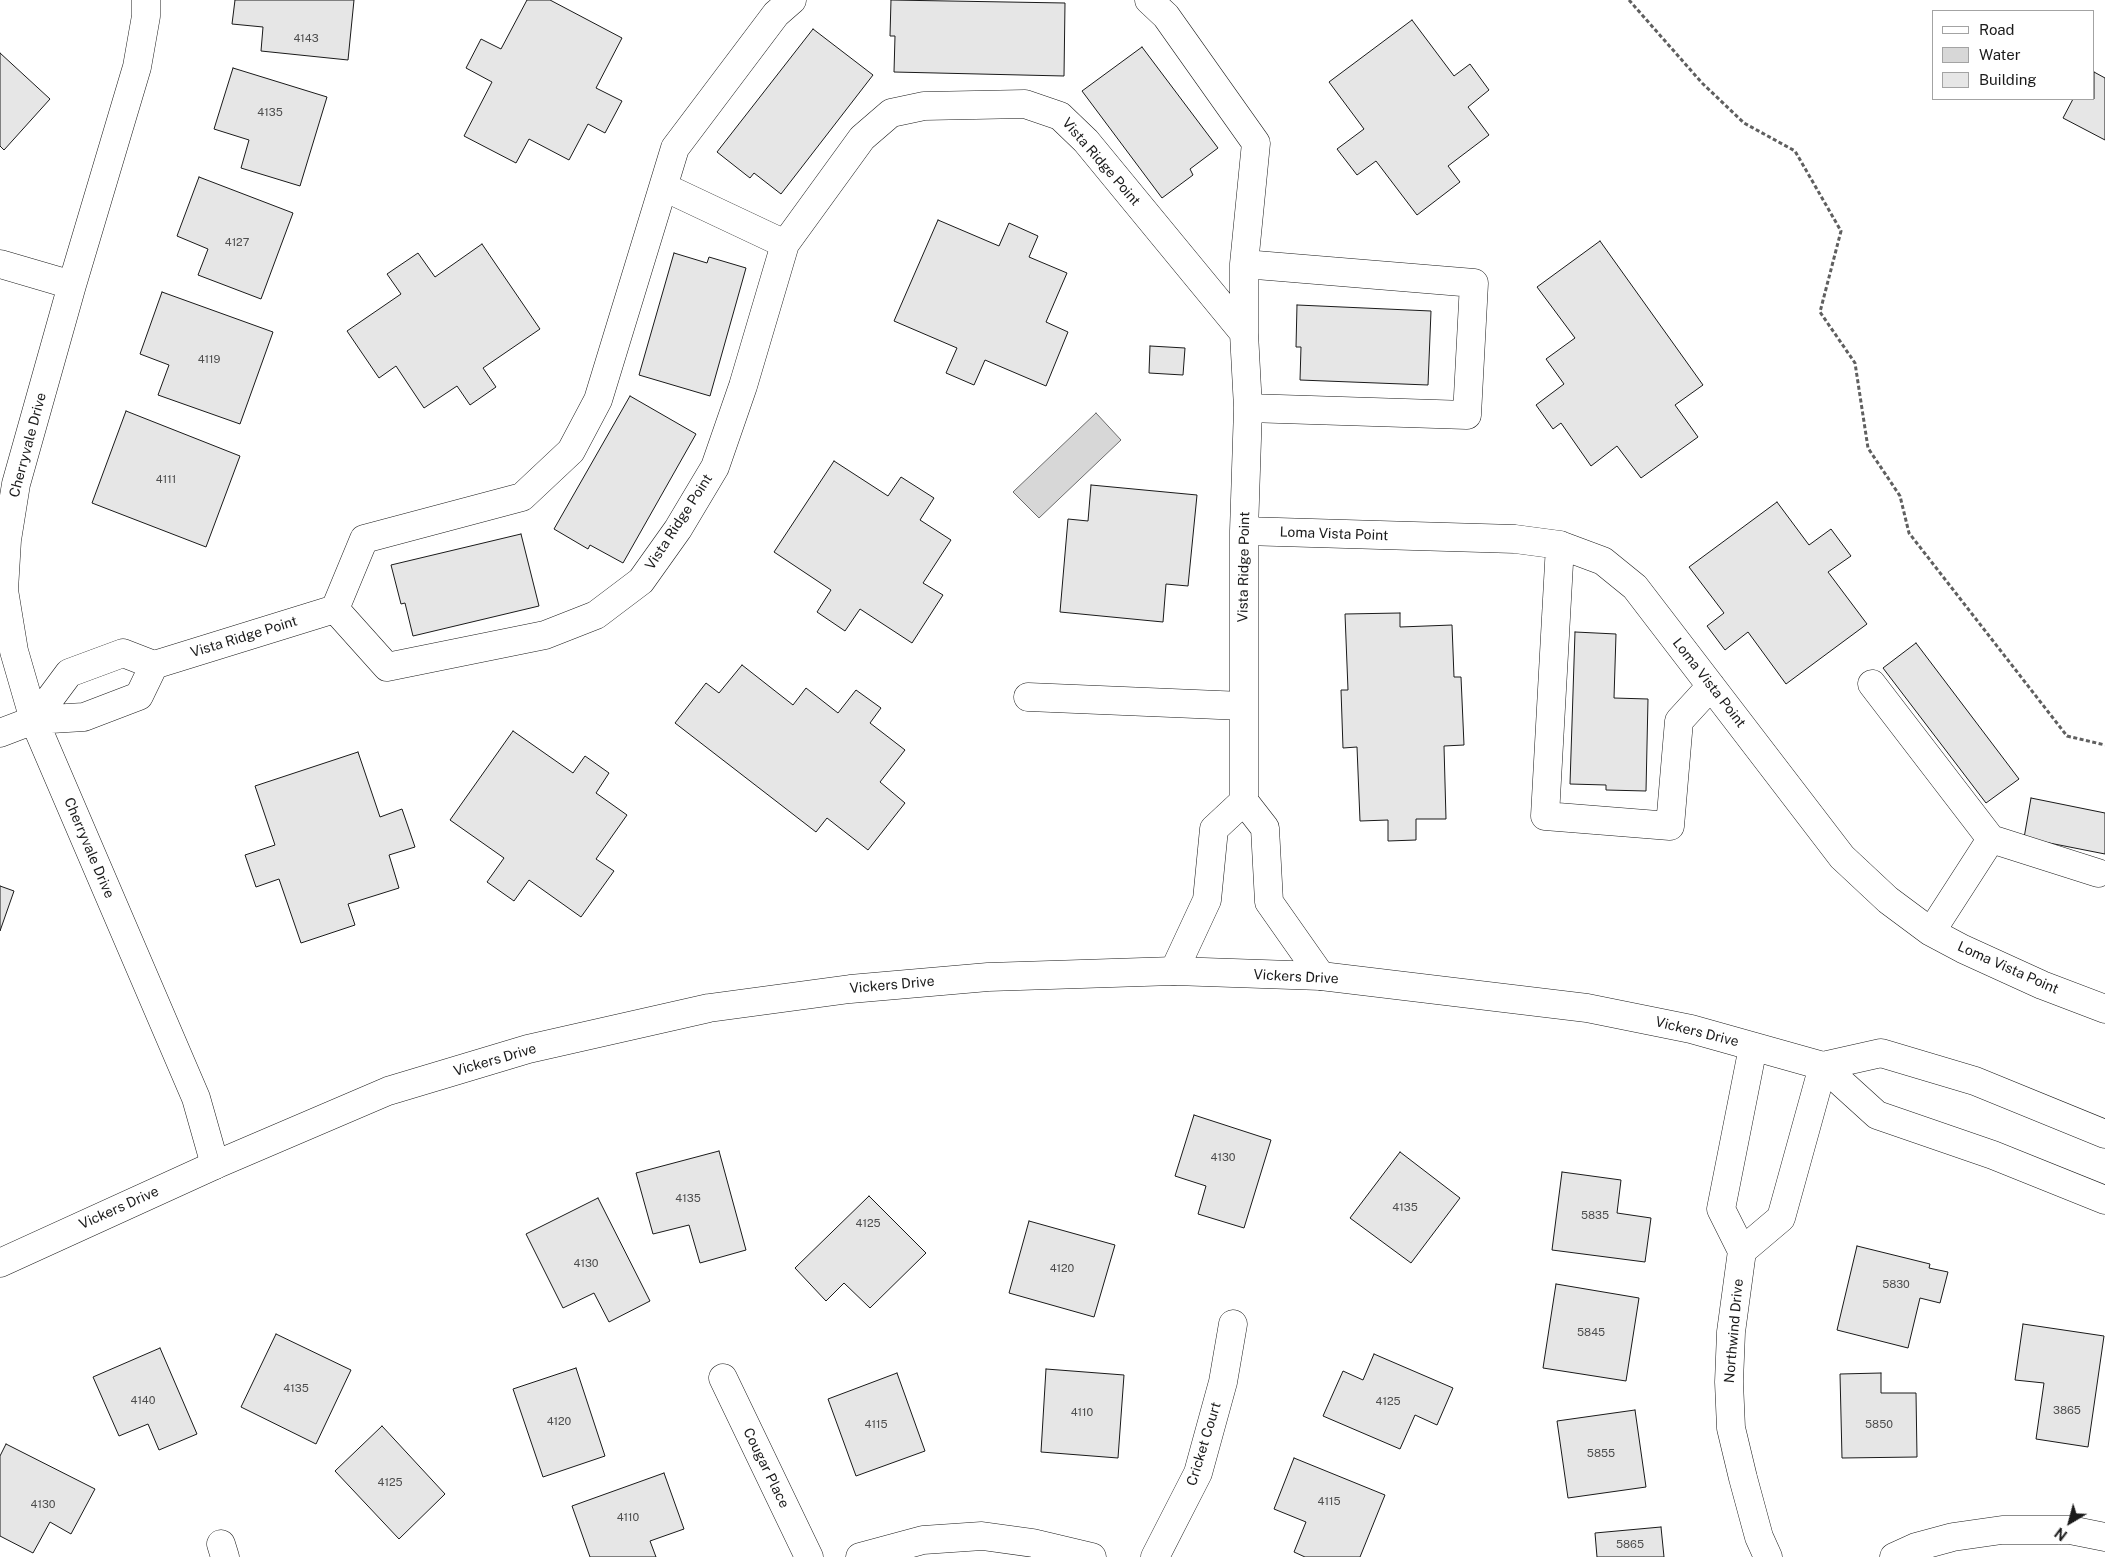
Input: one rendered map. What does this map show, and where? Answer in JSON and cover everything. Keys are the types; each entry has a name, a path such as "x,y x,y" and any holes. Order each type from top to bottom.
{"street":[{"name":"Cherryvale Drive","path":"146,0 146,16 137,67 72,285 16,484 7,540 4,590 14,651 34,720 196,1098 214,1165"},
{"path":"335,610 364,539 522,497 571,451 598,400 675,148 776,14 792,0"},
{"name":"Vista Ridge Point","path":"1149,0 1166,16 1256,143 1244,264 1244,333 1248,408 1244,531 1244,800"},
{"name":"Vista Ridge Point","path":"154,664 335,610 387,667 545,635 596,615 641,581 678,529 715,468 743,386 785,244 862,138 891,113 924,106 1025,104 1060,116 1086,141 1244,333"},
{"path":"664,187 785,244"},
{"path":"0,264 72,285"},
{"path":"1244,264 1474,283 1467,415 1248,408"},
{"name":"Loma Vista Point","path":"1244,531 1515,539 1560,545 1603,561 1634,587 1842,857 1888,900 1931,932 1963,949 2026,978 2105,1009"},
{"path":"1560,545 1545,816 1670,826 1679,721 1711,686"},
{"path":"0,733 34,720 84,717 139,696 154,664 123,653 69,674 34,720"},
{"path":"1872,684 1991,838 2098,873"},
{"path":"1028,697 1243,706"},
{"path":"1174,971 1207,900 1214,829 1244,800 1265,828 1269,902 1321,976"},
{"path":"1931,932 1991,838"},
{"name":"Vickers Drive","path":"0,1263 214,1165 388,1091 528,1049 709,1008 850,989 988,977 1174,971 1321,976 1587,1008 1691,1028 1823,1066 1877,1115 1993,1155 2105,1200"},
{"path":"1753,1046 1721,1209 1742,1251 1781,1218 1823,1066"},
{"name":"Vickers Drive","path":"1823,1066 1881,1053 1975,1081 2105,1134"},
{"name":"Northwind Drive","path":"1742,1251 1731,1332 1729,1382 1731,1428 1747,1495 1768,1557"},
{"name":"Cricket Court","path":"1155,1557 1198,1472 1223,1382 1234,1324"},
{"name":"Cougar Place","path":"722,1378 809,1557"},
{"path":"1894,1557 1916,1547 1953,1537 2002,1530 2070,1530 2105,1536"},
{"path":"860,1557 923,1540 982,1536 1034,1543 1092,1557"}],"path":[{"path":"1629,0 1702,83 1744,123 1795,151 1841,231 1820,312 1855,363 1868,448 1900,496 1909,533 2067,736 2105,745"}],"water":[{"path":"1096,413 1121,440 1039,518 1013,492"}],"building":[{"path":"235,0 354,0 348,60 261,51 263,27 232,24"},
{"path":"527,0 550,0 622,38 596,88 622,101 605,133 588,124 569,160 529,139 516,163 464,136 492,82 466,68 481,39 501,49"},
{"path":"891,0 1065,3 1064,76 894,72 895,36 890,36"},
{"path":"1412,20 1454,76 1470,64 1489,90 1468,107 1489,135 1448,166 1460,182 1417,215 1376,161 1357,175 1337,149 1364,129 1329,82"},
{"path":"813,29 873,75 781,194 754,173 750,178 717,152"},
{"path":"1142,47 1218,148 1190,169 1193,175 1162,198 1082,91"},
{"path":"0,53 50,99 4,150 0,146"},
{"path":"233,68 327,97 300,186 241,168 249,140 214,129"},
{"path":"2095,73 2105,78 2105,140 2063,118 2072,100 2095,100"},
{"path":"199,177 293,213 261,299 198,275 208,249 177,236"},
{"path":"938,220 999,246 1009,223 1038,236 1029,257 1067,273 1046,322 1068,332 1046,386 985,360 974,385 946,373 957,348 894,321"},
{"path":"1600,241 1703,385 1675,405 1698,437 1641,478 1617,446 1591,466 1561,423 1553,429 1536,405 1564,384 1546,359 1575,338 1537,287"},
{"path":"482,244 540,329 483,368 496,387 470,405 457,386 424,408 396,366 379,378 347,331 401,294 387,274 418,253 435,277"},
{"path":"674,253 707,263 709,257 746,268 710,396 639,375"},
{"path":"162,292 273,332 240,424 158,395 169,365 140,354"},
{"path":"1297,305 1431,311 1428,385 1300,380 1301,347 1296,347"},
{"path":"1150,346 1185,348 1183,375 1149,373"},
{"path":"630,396 696,434 623,563 590,545 588,549 554,529"},
{"path":"126,411 240,456 206,547 92,503"},
{"path":"834,461 888,496 901,477 934,498 920,520 951,540 923,583 943,595 912,643 860,609 845,631 817,612 831,590 774,552"},
{"path":"1091,485 1197,495 1188,586 1166,584 1163,622 1060,612 1068,519 1088,521"},
{"path":"1777,502 1809,545 1831,529 1851,556 1828,572 1867,624 1786,684 1748,632 1725,650 1707,626 1724,613 1689,567"},
{"path":"521,534 539,606 413,636 405,603 401,604 391,565"},
{"path":"1400,613 1400,627 1452,625 1454,677 1461,677 1464,745 1444,746 1446,819 1416,819 1416,840 1388,841 1388,820 1360,821 1357,747 1343,748 1341,690 1348,690 1345,614"},
{"path":"1575,632 1616,634 1614,698 1648,699 1646,791 1606,790 1606,785 1570,784"},
{"path":"1916,643 2019,779 1986,803 1883,668"},
{"path":"742,665 793,705 806,688 838,713 856,690 881,708 870,723 905,750 880,782 905,803 868,850 827,818 816,832 675,723 706,683 719,693"},
{"path":"513,731 573,773 585,756 609,773 596,793 627,815 596,859 614,871 581,917 529,880 514,901 487,882 504,858 450,820"},
{"path":"358,752 380,817 402,809 415,847 389,855 399,888 348,904 355,925 301,943 279,879 256,887 245,855 275,845 255,786"},
{"path":"2031,798 2105,813 2105,854 2024,838"},
{"path":"0,886 14,891 0,931"},
{"path":"1194,1115 1271,1140 1244,1228 1198,1214 1206,1186 1175,1176"},
{"path":"719,1151 746,1250 700,1263 689,1225 653,1234 636,1173"},
{"path":"1400,1152 1460,1198 1411,1263 1350,1218"},
{"path":"1562,1172 1621,1180 1617,1213 1651,1218 1645,1262 1552,1250"},
{"path":"869,1196 926,1253 870,1308 844,1283 826,1301 795,1268"},
{"path":"598,1198 650,1301 609,1322 594,1293 563,1308 526,1234"},
{"path":"1029,1221 1115,1245 1094,1317 1009,1293"},
{"path":"1857,1246 1930,1264 1929,1268 1948,1272 1940,1303 1920,1298 1908,1348 1837,1330"},
{"path":"1556,1284 1639,1298 1626,1381 1543,1368"},
{"path":"2023,1324 2104,1336 2088,1447 2036,1439 2044,1383 2015,1380"},
{"path":"276,1334 351,1370 316,1444 241,1407"},
{"path":"160,1348 197,1434 159,1450 148,1424 119,1436 93,1377"},
{"path":"1374,1354 1453,1388 1437,1425 1415,1415 1400,1449 1323,1416 1343,1371 1363,1380"},
{"path":"576,1368 605,1456 543,1477 513,1389"},
{"path":"1046,1369 1124,1375 1118,1458 1041,1452"},
{"path":"897,1373 925,1451 856,1476 828,1399"},
{"path":"1881,1373 1881,1393 1916,1393 1917,1457 1842,1458 1840,1374"},
{"path":"1635,1410 1646,1487 1568,1498 1557,1421"},
{"path":"382,1426 445,1494 399,1539 335,1471"},
{"path":"6,1444 95,1489 71,1534 50,1522 33,1553 0,1536 0,1456"},
{"path":"1294,1458 1385,1495 1360,1557 1305,1557 1294,1552 1306,1522 1274,1509"},
{"path":"664,1473 684,1529 650,1541 656,1557 590,1557 572,1506"},
{"path":"1661,1527 1664,1557 1597,1557 1595,1533"}]}
